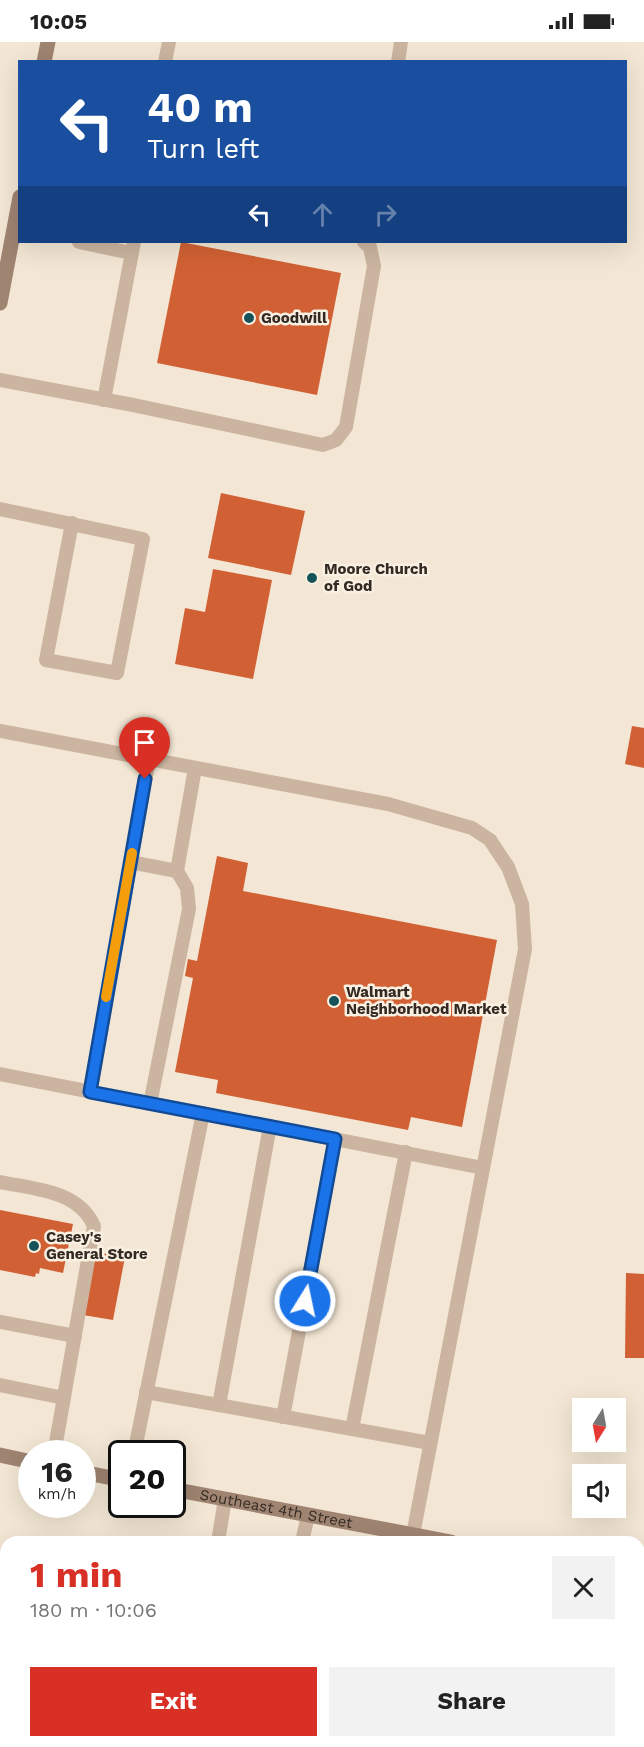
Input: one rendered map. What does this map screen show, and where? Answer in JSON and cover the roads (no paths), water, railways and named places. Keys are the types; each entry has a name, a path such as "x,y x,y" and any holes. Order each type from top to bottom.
{"main road":[{"path":"44,60 48,42"},
{"path":"0,303 17,228"},
{"path":"0,1455 18,1459"},
{"name":"Southeast 4th Street","path":"186,1492 418,1536"}],"lane":[{"path":"165,60 168,42"},
{"path":"398,60 401,42"},
{"path":"90,243 132,247 104,400"},
{"path":"0,380 323,446 336,440 346,427 374,266 370,247 365,243"},
{"path":"0,509 72,523 143,539 117,673 46,660 72,523"},
{"path":"0,731 388,804 472,828 490,840 508,867 522,904 525,949 413,1535"},
{"path":"90,1092 149,759"},
{"path":"150,1104 189,909 187,888 177,871 195,768"},
{"path":"130,862 177,871"},
{"path":"0,1074 483,1168"},
{"path":"137,1440 203,1113"},
{"path":"219,1405 270,1126"},
{"path":"283,1417 335,1139"},
{"path":"352,1429 406,1152"},
{"path":"0,1182 67,1196 89,1215 94,1226 56,1440"},
{"path":"0,1322 75,1336"},
{"path":"0,1385 64,1398"},
{"path":"146,1392 430,1443"},
{"path":"219,1536 225,1499"},
{"path":"303,1536 308,1515"}],"place":[{"name":"Goodwill","path":"249,318"},
{"name":"Moore Church of God","path":"312,578"},
{"name":"Walmart Neighborhood Market","path":"334,1001"},
{"name":"Casey's General Store","path":"34,1246"}]}
